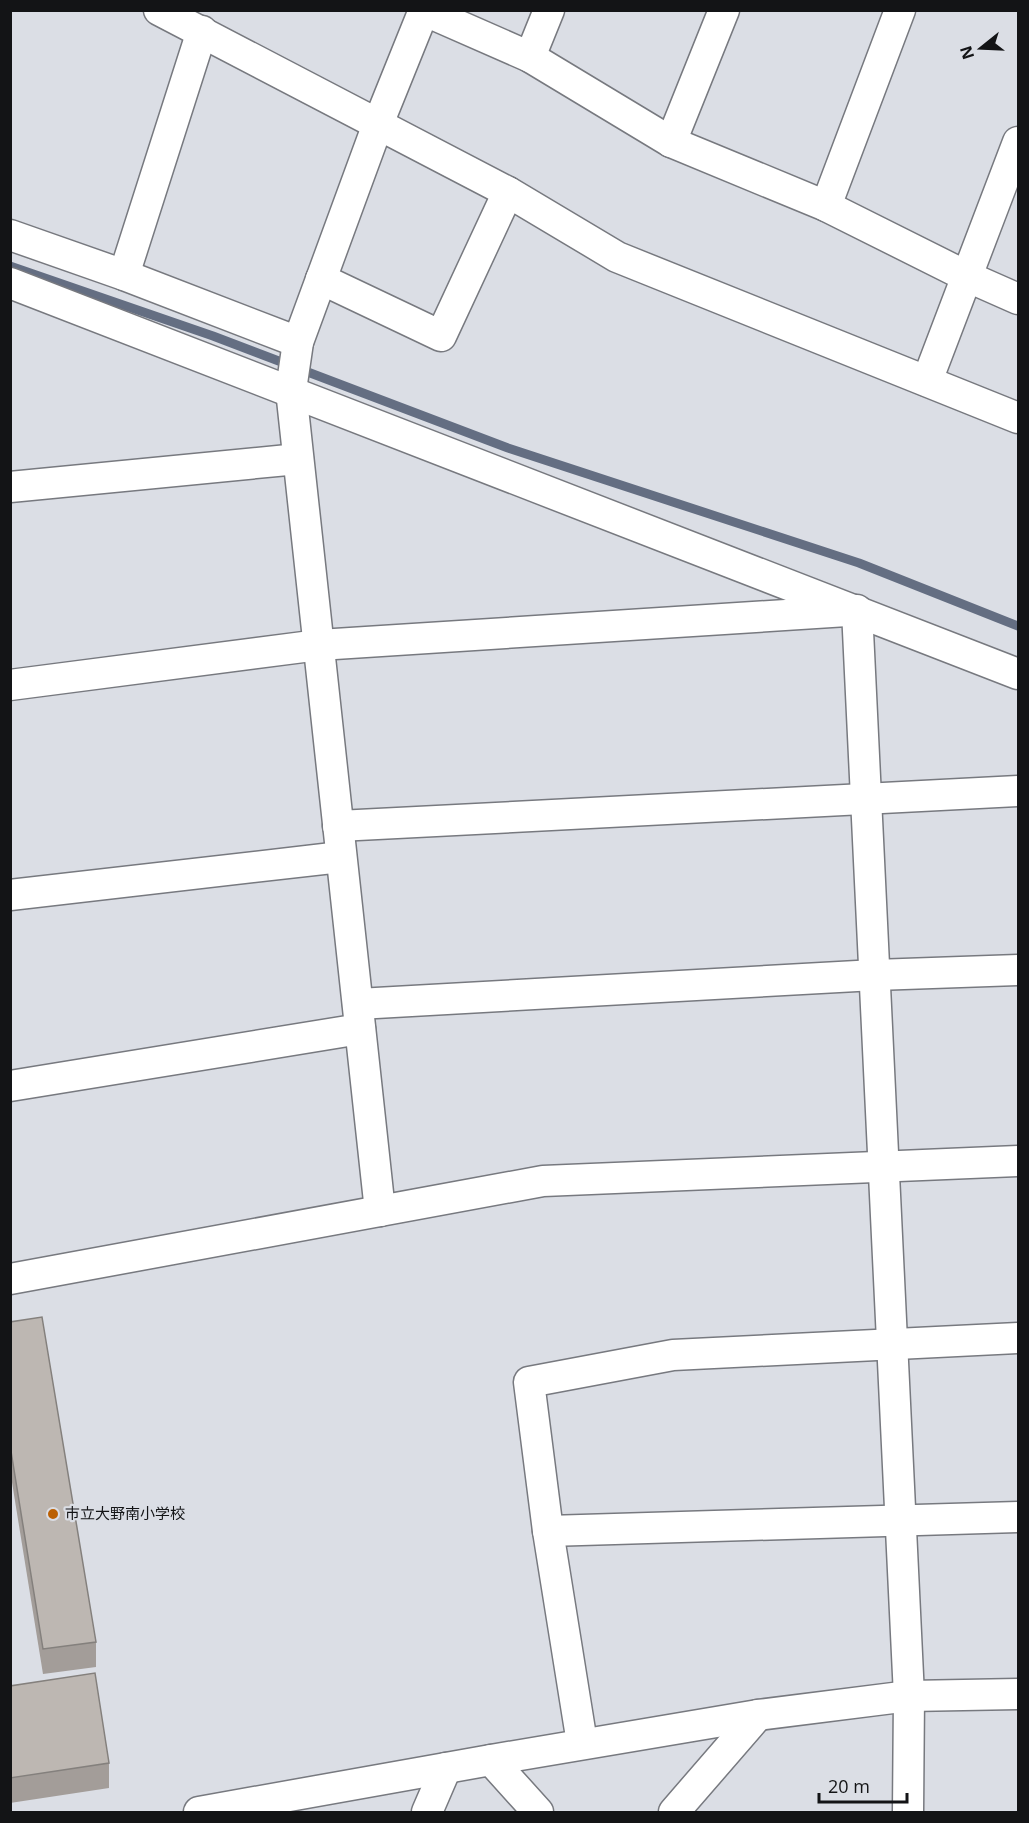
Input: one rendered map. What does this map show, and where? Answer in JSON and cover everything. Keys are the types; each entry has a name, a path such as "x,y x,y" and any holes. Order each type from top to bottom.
{"street":[{"path":"159,10 508,192 617,257 1018,418"},
{"path":"530,57 549,10"},
{"path":"671,142 724,10"},
{"path":"826,206 900,10"},
{"path":"380,1211 291,390 298,342 378,124 424,11 530,57 671,142 826,206 966,276 1018,299"},
{"path":"124,275 202,31"},
{"path":"927,381 1018,142"},
{"path":"321,279 441,336 508,192"},
{"path":"10,235 124,275 298,342"},
{"path":"10,283 291,390 1018,674"},
{"path":"10,487 298,459"},
{"path":"10,685 318,645 857,610"},
{"path":"857,610 909,1696 908,1812"},
{"path":"338,826 1018,791"},
{"path":"10,895 341,857"},
{"path":"10,1086 359,1016 875,975 1018,970"},
{"path":"10,1279 543,1181 1018,1161"},
{"path":"582,1743 548,1532 529,1382 673,1355 1018,1338"},
{"path":"548,1532 1018,1517"},
{"path":"199,1812 582,1743 758,1715 909,1696 1018,1694"},
{"path":"674,1812 758,1715"},
{"path":"491,1760 538,1812"},
{"path":"427,1812 446,1768"}],"building":[{"path":"42,1317 96,1642 43,1649 10,1445 10,1322"},
{"path":"95,1673 109,1763 10,1778 10,1686"}],"waterway":[{"path":"10,266 213,336 508,448 859,563 1018,626"}],"place":[{"name":"市立大野南小学校","path":"53,1514"}]}
